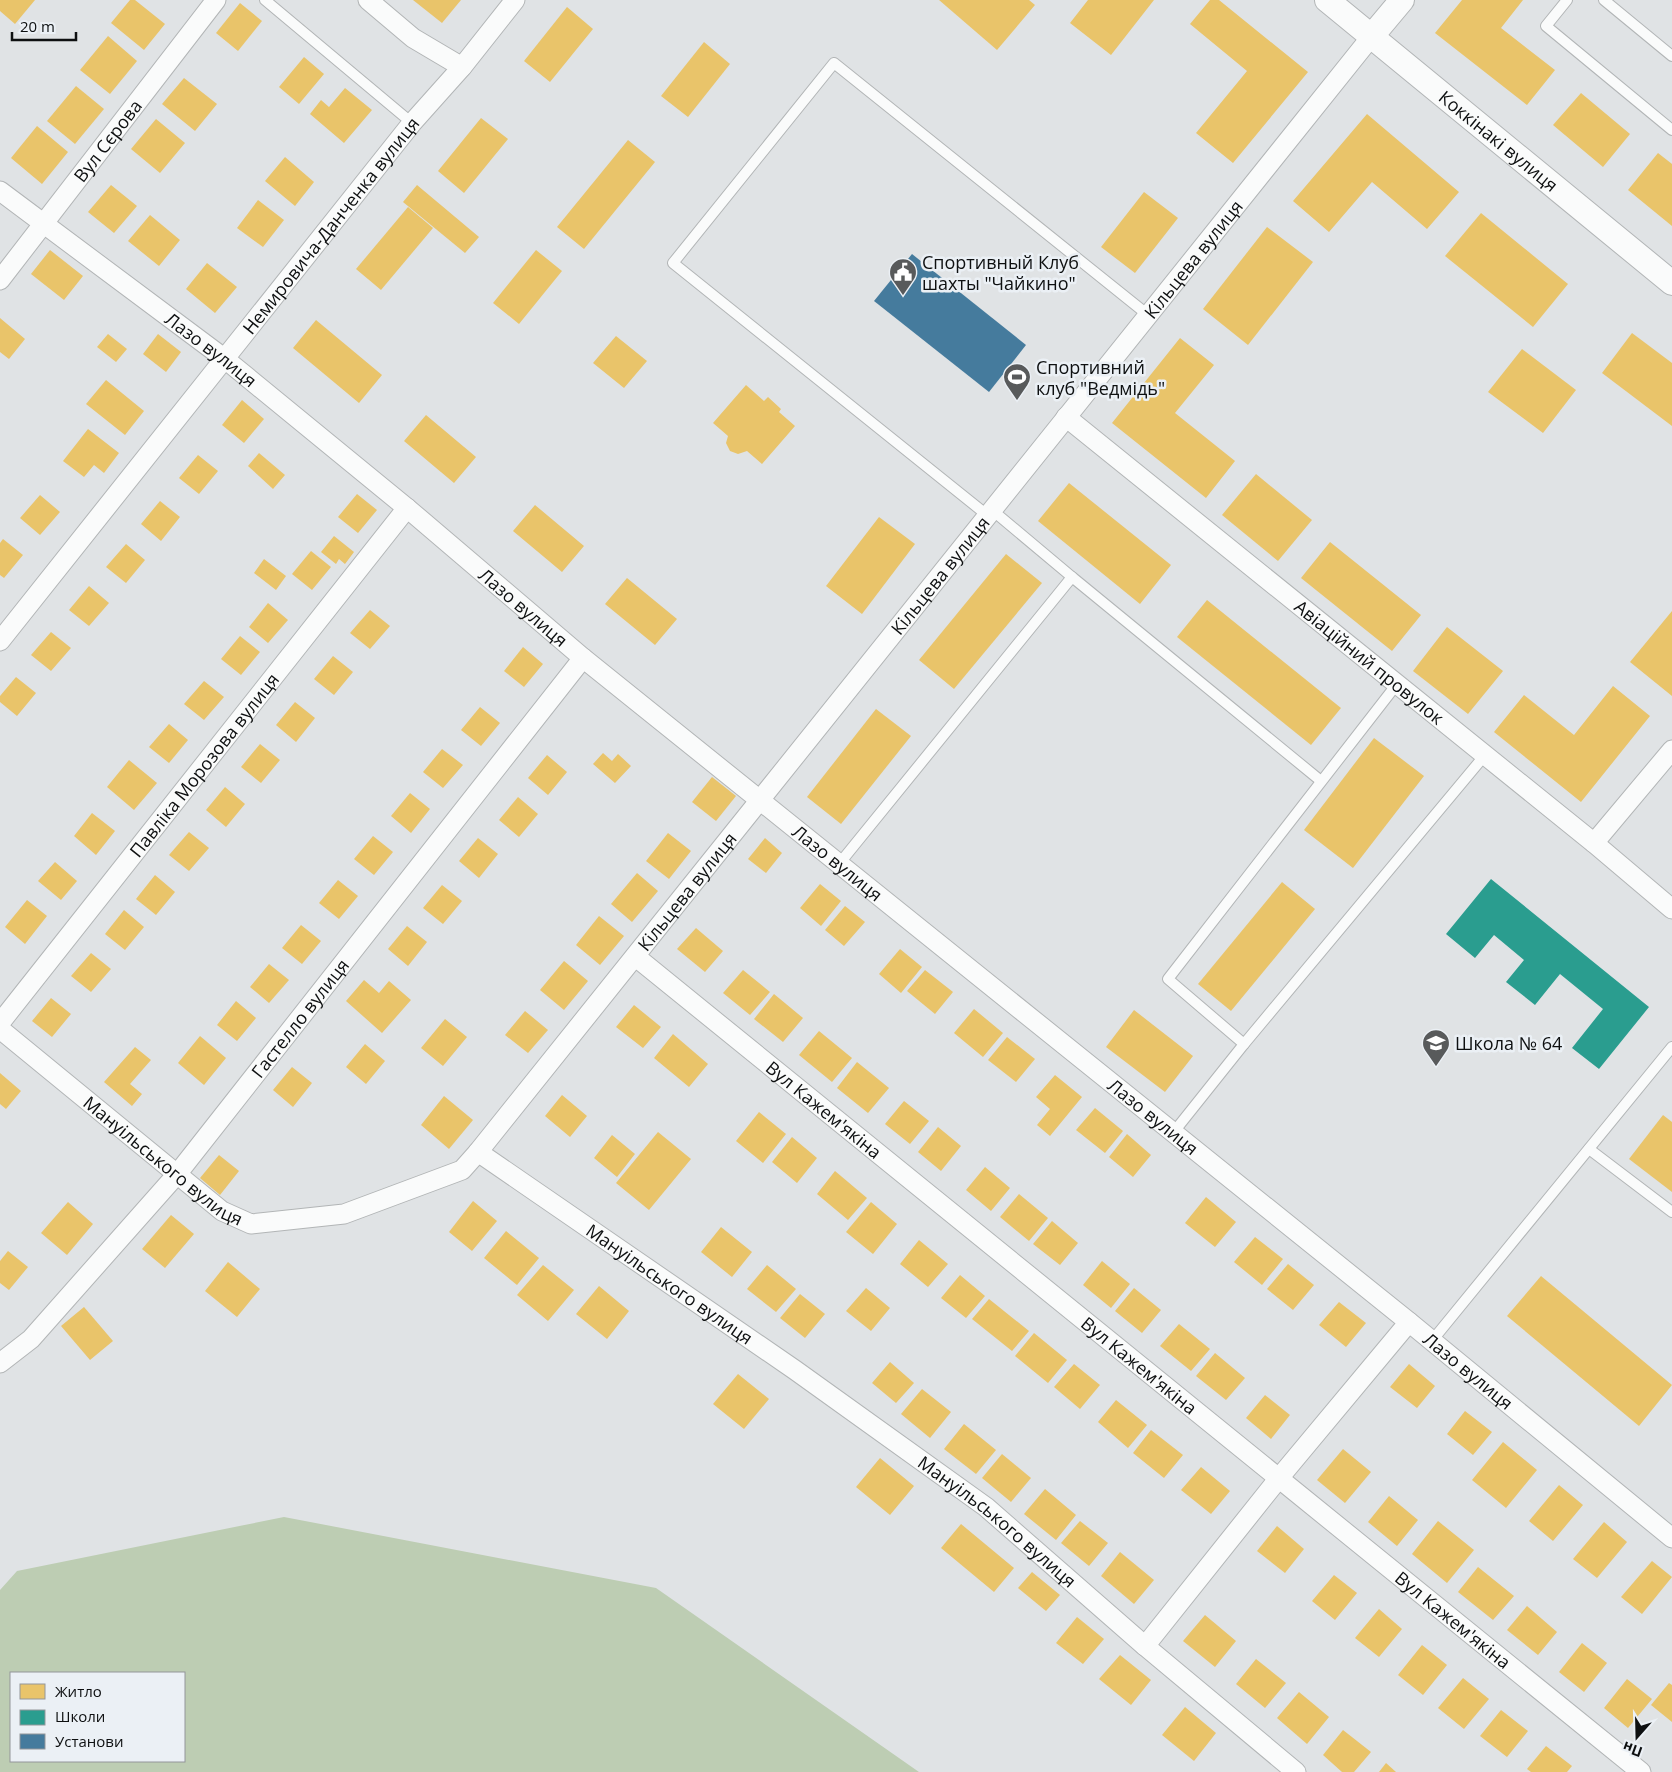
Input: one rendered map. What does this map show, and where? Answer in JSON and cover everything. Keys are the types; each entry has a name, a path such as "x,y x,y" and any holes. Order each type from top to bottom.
{"street":[{"name":"Вул Сєрова","path":"0,280 216,0"},
{"path":"368,0 413,38 462,67"},
{"name":"Немировича-Данченка вулиця","path":"0,642 412,123 462,67 515,0"},
{"name":"Коккінакі вулиця","path":"1327,0 1672,284"},
{"name":"Кільцева вулиця","path":"478,1152 636,958 758,800 1402,0"},
{"name":"Лазо вулиця","path":"0,190 225,359 407,508 583,658 1174,1132 1672,1538"},
{"name":"Авіаційний провулок","path":"1066,417 1594,843 1672,909"},
{"name":"Павліка Морозова вулиця","path":"0,1023 407,508"},
{"name":"Гастелло вулиця","path":"0,1363 31,1339 178,1173 583,658"},
{"path":"1594,843 1672,750"},
{"name":"Вул Кажем'якіна","path":"636,958 1641,1772"},
{"name":"Мануільського вулиця","path":"0,1029 222,1211 251,1224 344,1214 462,1170 478,1152 786,1365 986,1507 1145,1646 1296,1772"},
{"path":"1145,1646 1279,1478 1409,1322"}],"lane":[{"path":"265,0 412,123"},
{"path":"1567,0 1546,26 1672,130"},
{"path":"1604,0 1672,56"},
{"path":"1148,315 834,63 673,262 1072,577 1321,781"},
{"path":"839,864 1072,577"},
{"path":"1244,1044 1168,979 1396,684"},
{"path":"1174,1132 1244,1044 1485,755"},
{"path":"1432,1342 1672,1047"},
{"path":"1589,1148 1672,1212"}],"green space":[{"path":"284,1517 656,1588 919,1772 0,1772 0,1590 17,1571"}],"building: Житло":[{"path":"0,0 35,0 15,24 0,11"},
{"path":"130,0 135,0 165,24 144,50 111,23"},
{"path":"413,0 461,0 442,23"},
{"path":"939,0 1029,0 1035,5 997,50"},
{"path":"1088,0 1154,0 1111,55 1070,23"},
{"path":"1210,0 1219,0 1308,72 1233,163 1196,133 1247,71 1190,24"},
{"path":"1462,0 1523,0 1501,28 1555,70 1527,105 1435,33"},
{"path":"240,3 262,21 238,51 216,33"},
{"path":"567,7 593,29 550,82 524,61"},
{"path":"108,36 137,61 110,94 80,70"},
{"path":"704,42 730,64 688,117 661,96"},
{"path":"304,57 324,74 299,104 279,87"},
{"path":"184,78 217,104 195,131 162,104"},
{"path":"76,86 104,109 75,144 47,121"},
{"path":"345,88 372,110 344,143 310,114 321,100 329,107"},
{"path":"1581,93 1630,134 1603,167 1553,125"},
{"path":"1367,114 1459,192 1427,229 1372,182 1329,232 1293,201"},
{"path":"481,118 508,139 464,193 438,171"},
{"path":"156,119 185,143 160,173 131,149"},
{"path":"37,126 68,152 42,184 11,158"},
{"path":"628,140 655,162 584,249 557,227"},
{"path":"1658,153 1672,164 1672,226 1628,190"},
{"path":"285,157 314,182 295,206 265,181"},
{"path":"111,185 137,206 114,233 88,212"},
{"path":"417,185 479,237 465,253 403,202"},
{"path":"1144,192 1178,218 1135,273 1101,247"},
{"path":"258,200 284,220 263,247 237,228"},
{"path":"408,207 433,228 381,290 356,269"},
{"path":"1481,213 1568,284 1533,327 1445,256"},
{"path":"150,215 180,240 159,266 128,241"},
{"path":"1267,227 1313,262 1248,345 1203,309"},
{"path":"50,250 83,276 64,300 31,274"},
{"path":"536,250 562,271 519,324 493,303"},
{"path":"207,263 237,287 215,313 186,289"},
{"path":"0,318 25,339 9,359 0,352"},
{"path":"316,320 382,375 359,403 293,348"},
{"path":"1632,333 1672,363 1672,426 1602,373"},
{"path":"108,334 127,349 116,362 97,347"},
{"path":"158,334 181,352 166,372 143,354"},
{"path":"616,336 647,361 624,388 593,363"},
{"path":"1180,338 1214,365 1175,413 1235,461 1206,498 1112,423"},
{"path":"1522,349 1576,390 1543,433 1488,392"},
{"path":"106,380 144,411 125,435 86,404"},
{"path":"746,385 764,401 768,397 781,409 779,412 795,426 762,464 747,451 738,454 730,451 726,443 728,436 713,423"},
{"path":"242,400 264,419 244,443 222,425"},
{"path":"426,415 476,457 454,483 404,441"},
{"path":"88,429 119,453 104,473 94,465 84,477 63,461"},
{"path":"259,453 285,475 273,489 248,466"},
{"path":"198,455 218,471 199,494 179,478"},
{"path":"1256,474 1312,520 1278,561 1222,515"},
{"path":"1069,483 1171,565 1140,604 1038,521"},
{"path":"357,494 377,510 358,533 338,517"},
{"path":"40,495 60,512 40,535 20,518"},
{"path":"160,501 180,517 161,541 141,524"},
{"path":"535,505 584,546 562,572 513,531"},
{"path":"879,517 915,544 862,614 826,586"},
{"path":"334,536 354,552 345,564 339,559 336,564 321,552"},
{"path":"3,539 23,555 4,578 0,575 0,543"},
{"path":"1330,542 1421,615 1392,651 1301,578"},
{"path":"126,544 145,560 126,583 106,567"},
{"path":"311,551 331,567 312,590 292,574"},
{"path":"1006,554 1042,583 954,689 919,660"},
{"path":"264,559 286,576 276,590 254,573"},
{"path":"627,578 677,619 655,645 605,604"},
{"path":"89,586 109,603 89,626 69,610"},
{"path":"1207,600 1341,708 1311,745 1177,637"},
{"path":"268,603 288,620 268,643 249,627"},
{"path":"370,610 390,626 370,649 350,633"},
{"path":"1672,611 1672,696 1630,662"},
{"path":"1447,627 1503,671 1468,714 1413,671"},
{"path":"51,632 71,648 51,671 31,655"},
{"path":"240,636 260,652 241,675 221,659"},
{"path":"523,647 543,664 524,687 504,671"},
{"path":"333,656 353,672 334,695 314,679"},
{"path":"16,677 36,693 17,716 0,702 0,696"},
{"path":"204,681 224,697 204,720 184,704"},
{"path":"1613,686 1650,716 1581,802 1494,732 1524,695 1574,735"},
{"path":"295,702 315,718 296,742 276,725"},
{"path":"480,707 500,723 481,746 461,730"},
{"path":"876,709 911,736 841,824 807,797"},
{"path":"169,724 188,740 169,763 149,747"},
{"path":"1374,738 1424,776 1353,868 1304,830"},
{"path":"260,744 280,760 261,783 241,767"},
{"path":"442,749 463,765 443,788 423,772"},
{"path":"603,753 612,761 618,754 631,766 615,783 593,764"},
{"path":"547,755 567,772 548,795 528,778"},
{"path":"129,760 157,783 134,810 107,787"},
{"path":"712,777 736,796 716,821 692,802"},
{"path":"225,787 245,804 226,827 206,810"},
{"path":"410,793 430,809 411,833 391,816"},
{"path":"518,797 538,814 519,837 499,820"},
{"path":"92,813 115,831 96,855 74,836"},
{"path":"189,832 209,848 189,871 169,855"},
{"path":"668,833 691,851 669,879 646,861"},
{"path":"373,836 393,852 374,875 354,859"},
{"path":"478,838 498,854 479,878 459,861"},
{"path":"765,838 782,853 766,873 748,859"},
{"path":"55,862 77,881 61,900 38,881"},
{"path":"637,873 658,891 632,922 611,904"},
{"path":"155,875 175,892 156,915 136,899"},
{"path":"338,880 358,896 339,919 319,903"},
{"path":"1282,882 1315,909 1231,1011 1198,984"},
{"path":"820,884 841,901 821,926 800,908"},
{"path":"442,885 462,901 443,924 423,908"},
{"path":"27,900 47,916 25,944 5,927"},
{"path":"845,906 865,922 844,946 825,930"},
{"path":"124,910 144,927 125,950 105,934"},
{"path":"599,916 624,936 600,965 576,945"},
{"path":"301,925 321,941 302,964 282,948"},
{"path":"407,926 427,942 408,966 388,949"},
{"path":"696,928 723,951 705,972 677,949"},
{"path":"900,949 922,967 901,993 879,974"},
{"path":"91,953 111,969 91,992 71,976"},
{"path":"564,961 588,981 564,1010 540,990"},
{"path":"269,964 289,980 269,1003 250,987"},
{"path":"743,970 770,992 750,1015 723,993"},
{"path":"925,970 953,992 935,1014 907,991"},
{"path":"364,980 379,993 389,981 411,1000 382,1033 346,1001"},
{"path":"774,994 803,1018 783,1042 754,1019"},
{"path":"51,998 71,1014 52,1037 32,1021"},
{"path":"236,1001 256,1018 237,1041 217,1025"},
{"path":"634,1005 661,1027 643,1048 616,1027"},
{"path":"974,1009 1003,1033 983,1057 954,1033"},
{"path":"1134,1010 1193,1056 1165,1092 1106,1047"},
{"path":"525,1011 548,1030 528,1053 505,1035"},
{"path":"445,1019 467,1037 443,1066 421,1048"},
{"path":"819,1031 852,1058 832,1082 799,1055"},
{"path":"673,1034 708,1064 689,1087 654,1058"},
{"path":"200,1036 226,1058 204,1085 178,1063"},
{"path":"1007,1037 1035,1059 1016,1082 988,1060"},
{"path":"365,1044 385,1061 366,1084 346,1067"},
{"path":"135,1047 151,1060 130,1084 142,1094 132,1106 104,1082"},
{"path":"857,1062 889,1088 868,1113 837,1088"},
{"path":"292,1067 312,1083 293,1107 273,1090"},
{"path":"0,1073 21,1091 6,1109 0,1104"},
{"path":"1055,1075 1082,1097 1050,1136 1037,1125 1050,1109 1036,1097"},
{"path":"562,1095 587,1116 570,1137 545,1116"},
{"path":"444,1096 473,1120 449,1149 421,1125"},
{"path":"904,1101 929,1121 910,1144 885,1124"},
{"path":"1095,1108 1123,1131 1105,1153 1076,1130"},
{"path":"759,1112 786,1134 763,1163 736,1141"},
{"path":"1663,1115 1672,1122 1672,1192 1629,1159"},
{"path":"938,1127 961,1146 941,1171 918,1152"},
{"path":"658,1132 691,1159 649,1210 616,1183"},
{"path":"1127,1134 1151,1155 1133,1177 1109,1157"},
{"path":"612,1135 635,1154 617,1177 594,1158"},
{"path":"792,1137 817,1158 797,1183 772,1162"},
{"path":"219,1155 239,1171 220,1195 200,1178"},
{"path":"985,1167 1010,1188 991,1211 966,1190"},
{"path":"835,1171 867,1198 848,1220 817,1194"},
{"path":"1019,1194 1048,1218 1029,1241 1000,1217"},
{"path":"1206,1197 1236,1222 1215,1247 1185,1223"},
{"path":"473,1201 497,1221 472,1251 449,1232"},
{"path":"68,1202 93,1224 67,1255 41,1233"},
{"path":"871,1202 897,1224 873,1254 846,1232"},
{"path":"171,1215 194,1234 165,1268 142,1249"},
{"path":"1052,1221 1078,1243 1060,1265 1033,1244"},
{"path":"721,1227 752,1252 732,1277 701,1252"},
{"path":"506,1231 539,1258 517,1285 484,1258"},
{"path":"1255,1237 1283,1259 1262,1285 1234,1262"},
{"path":"919,1240 948,1264 928,1287 900,1264"},
{"path":"8,1251 28,1267 9,1290 0,1283 0,1261"},
{"path":"1102,1261 1130,1284 1111,1308 1083,1285"},
{"path":"228,1262 260,1289 237,1317 205,1291"},
{"path":"1288,1264 1314,1285 1293,1310 1267,1289"},
{"path":"543,1265 574,1290 548,1321 517,1295"},
{"path":"767,1265 796,1289 776,1312 747,1289"},
{"path":"960,1275 985,1296 966,1318 941,1298"},
{"path":"1541,1276 1672,1385 1639,1426 1507,1316"},
{"path":"599,1286 629,1311 607,1339 576,1314"},
{"path":"866,1288 890,1308 871,1331 846,1311"},
{"path":"1134,1288 1161,1310 1142,1333 1115,1311"},
{"path":"800,1294 825,1314 805,1338 780,1318"},
{"path":"989,1299 1029,1331 1012,1351 972,1319"},
{"path":"1339,1302 1366,1323 1346,1347 1319,1325"},
{"path":"84,1307 113,1341 90,1360 61,1326"},
{"path":"1179,1324 1210,1349 1191,1371 1160,1346"},
{"path":"1034,1333 1067,1360 1048,1383 1015,1356"},
{"path":"1215,1353 1245,1378 1226,1400 1196,1376"},
{"path":"890,1362 914,1383 896,1403 872,1383"},
{"path":"1074,1364 1100,1385 1080,1409 1054,1387"},
{"path":"1409,1364 1435,1386 1417,1408 1390,1387"},
{"path":"738,1374 769,1399 744,1429 713,1404"},
{"path":"922,1389 951,1412 930,1438 901,1414"},
{"path":"1265,1395 1290,1415 1271,1439 1246,1418"},
{"path":"1116,1400 1147,1425 1128,1448 1098,1422"},
{"path":"1465,1411 1492,1432 1473,1455 1447,1434"},
{"path":"964,1424 996,1450 976,1474 944,1449"},
{"path":"1151,1430 1183,1455 1164,1478 1133,1453"},
{"path":"1503,1442 1537,1470 1506,1508 1472,1480"},
{"path":"1343,1449 1371,1472 1345,1503 1317,1480"},
{"path":"1002,1454 1031,1478 1011,1502 982,1478"},
{"path":"880,1458 914,1486 890,1515 856,1487"},
{"path":"1201,1467 1230,1491 1211,1514 1181,1490"},
{"path":"1559,1485 1583,1505 1553,1541 1529,1521"},
{"path":"1045,1489 1076,1515 1056,1540 1024,1514"},
{"path":"1389,1496 1418,1520 1397,1546 1368,1522"},
{"path":"1080,1521 1108,1543 1089,1566 1061,1543"},
{"path":"1438,1521 1474,1550 1447,1583 1412,1554"},
{"path":"1604,1522 1627,1542 1597,1578 1573,1559"},
{"path":"961,1524 1014,1568 994,1592 941,1548"},
{"path":"1277,1526 1304,1549 1285,1573 1257,1551"},
{"path":"1120,1552 1154,1580 1134,1604 1101,1576"},
{"path":"1652,1561 1672,1577 1642,1614 1621,1597"},
{"path":"1478,1567 1514,1596 1493,1620 1458,1592"},
{"path":"1032,1572 1060,1595 1046,1611 1018,1588"},
{"path":"1334,1575 1357,1593 1335,1620 1312,1601"},
{"path":"1527,1606 1557,1632 1538,1655 1507,1630"},
{"path":"1379,1609 1402,1629 1379,1657 1355,1638"},
{"path":"1205,1615 1236,1641 1215,1667 1183,1641"},
{"path":"1077,1617 1104,1639 1083,1664 1056,1643"},
{"path":"1582,1643 1607,1663 1584,1692 1559,1672"},
{"path":"1422,1645 1447,1665 1423,1695 1398,1675"},
{"path":"1120,1655 1151,1680 1131,1705 1099,1679"},
{"path":"1256,1659 1286,1683 1265,1708 1236,1684"},
{"path":"1463,1678 1489,1699 1464,1729 1438,1708"},
{"path":"1627,1679 1652,1699 1628,1728 1604,1708"},
{"path":"1669,1683 1672,1685 1672,1722 1651,1705"},
{"path":"1299,1692 1329,1717 1307,1744 1277,1718"},
{"path":"1185,1707 1216,1733 1194,1761 1162,1735"},
{"path":"1501,1710 1528,1731 1507,1757 1480,1736"},
{"path":"1343,1730 1371,1752 1354,1772 1342,1772 1323,1755"},
{"path":"1546,1746 1572,1766 1567,1772 1531,1772 1527,1769"},
{"path":"1386,1763 1396,1772 1379,1772"}],"building: Школи":[{"path":"1491,879 1649,1007 1599,1069 1572,1048 1603,1009 1560,974 1535,1005 1506,982 1524,960 1494,935 1475,958 1446,934"}],"building: Установи":[{"path":"912,254 1026,345 989,392 874,301"}],"place":[{"name":"Спортивный Клуб шахты \"Чайкино\"","path":"903,296"},
{"name":"Спортивний клуб \"Ведмідь\"","path":"1017,401"},
{"name":"Школа № 64","path":"1436,1067"}]}
